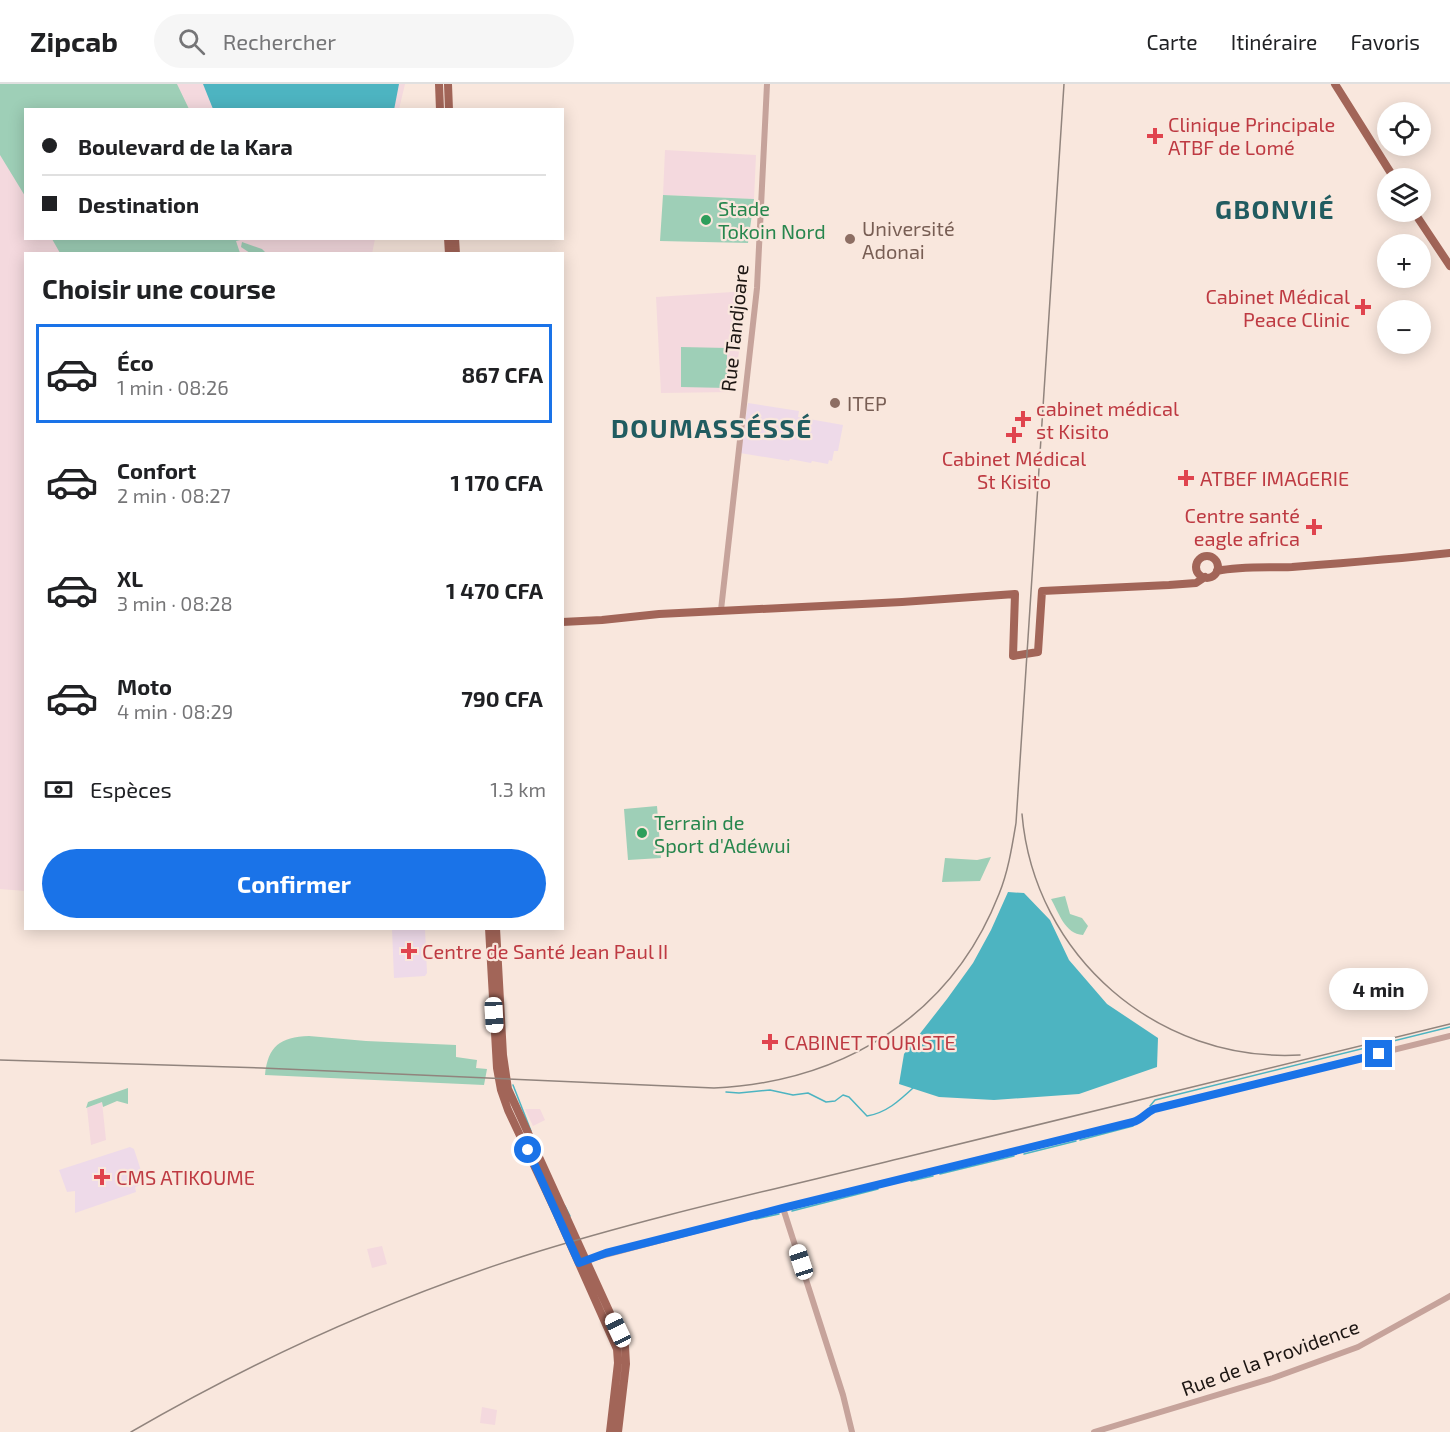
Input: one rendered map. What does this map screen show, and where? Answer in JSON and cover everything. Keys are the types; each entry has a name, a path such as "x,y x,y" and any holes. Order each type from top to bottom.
{"main road":[{"path":"439,84 440,108"},
{"path":"448,84 449,108"},
{"path":"1335,84 1388,168"},
{"path":"1421,222 1450,266"},
{"path":"1217,571 1233,568 1352,563 1450,553"},
{"path":"1186,584 1191,580 1200,559 1206,556 1215,558 1217,562 1233,568"},
{"path":"564,622 721,610 902,602 1015,594 1013,656 1038,652 1042,591 1186,584 1213,576 1217,571 1217,562"},
{"path":"1197,568 1199,574 1204,577"},
{"path":"489,930 496,1056 504,1087 582,1261 618,1354 610,1432"},
{"path":"496,930 504,1087"},
{"path":"582,1261 623,1341 626,1352 618,1432"}],"street":[{"name":"Rue Tandjoare","path":"721,610 757,288 767,84"},
{"path":"582,1261 783,1208 1141,1120 1146,1113 1154,1109 1450,1036"},
{"path":"783,1208 843,1395 852,1432"},
{"name":"Rue de la Providence","path":"1094,1432 1273,1378 1358,1347 1450,1296"}],"shaded area":[{"path":"0,84 405,84 399,108 24,108 24,240 375,240 372,252 24,252 24,891 0,889"},
{"path":"665,150 756,155 754,199 663,195"},
{"path":"748,291 733,392 661,393 656,297"},
{"path":"748,403 799,411 798,417 843,425 838,451 834,451 832,461 829,460 828,464 812,461 811,463 740,453"},
{"name":"Centre de Santé Jean Paul II","path":"392,930 425,930 427,973 425,976 394,978"},
{"path":"102,1102 106,1140 91,1145 87,1108"},
{"path":"525,1109 540,1109 545,1120 533,1126"},
{"name":"CMS ATIKOUME","path":"130,1147 134,1149 145,1183 135,1187 136,1192 75,1213 75,1191 67,1192 59,1170"},
{"path":"382,1246 387,1264 372,1268 367,1249"},
{"path":"482,1407 497,1410 495,1425 480,1423"}],"green space":[{"path":"0,84 177,84 189,108 24,108 24,194 0,155"},
{"name":"Stade Tokoin Nord","path":"663,195 754,199 748,243 660,241"},
{"path":"53,240 240,240 236,241 240,252 59,252"},
{"path":"242,242 265,252 248,252 241,247"},
{"path":"681,347 727,348 727,388 681,387"},
{"name":"Terrain de Sport d'Adéwui","path":"657,806 661,858 628,860 624,809"},
{"path":"991,857 980,881 942,882 945,858 977,860"},
{"path":"1065,896 1070,914 1082,918 1088,926 1083,935 1067,927 1051,899"},
{"path":"309,1036 456,1045 456,1057 477,1060 476,1068 487,1069 484,1085 265,1075 269,1057 277,1045 290,1038"},
{"path":"128,1088 128,1104 117,1101 103,1107 102,1102 86,1108 88,1102"}],"water":[{"path":"203,84 399,84 394,108 213,108"},
{"path":"1008,892 1024,893 1050,920 1069,960 1107,1004 1158,1038 1157,1067 1079,1094 994,1100 939,1097 899,1084 904,1054 973,963"}],"waterway":[{"path":"1150,1106 1155,1100 1450,1027"},
{"path":"513,1085 531,1131"},
{"path":"726,1092 770,1090 793,1095 808,1093 826,1102 835,1101 843,1095 849,1097 867,1116 886,1109 913,1088"},
{"path":"1080,1140 1133,1126"},
{"path":"1024,1154 1076,1141"},
{"path":"940,1174 1014,1156"},
{"path":"911,1181 933,1176"},
{"path":"792,1211 878,1189"},
{"path":"565,1206 570,1216"},
{"path":"756,1219 779,1214"}],"railway":[{"path":"0,1060 262,1068 714,1088 761,1083 806,1072 848,1056 886,1035 921,1008 952,975 978,937 1002,886 1016,823 1064,84"},
{"path":"1022,814 1032,865 1051,913 1078,955 1112,991 1153,1020 1198,1041 1248,1053 1300,1055"},
{"path":"131,1432 225,1380 323,1333 422,1292 524,1256 712,1204 1450,1024"}],"place":[{"name":"Clinique Principale ATBF de Lomé","path":"1155,136"},
{"name":"Stade Tokoin Nord","path":"706,220"},
{"name":"Université Adonai","path":"850,239"},
{"name":"Cabinet Médical Peace Clinic","path":"1363,307"},
{"name":"ITEP","path":"835,403"},
{"name":"cabinet médical st Kisito","path":"1023,419"},
{"name":"Cabinet Médical St Kisito","path":"1014,435"},
{"name":"ATBEF IMAGERIE","path":"1186,478"},
{"name":"Centre santé eagle africa","path":"1314,527"},
{"name":"Terrain de Sport d'Adéwui","path":"642,833"},
{"name":"Centre de Santé Jean Paul II","path":"409,951"},
{"name":"CABINET TOURISTE","path":"770,1042"},
{"name":"CMS ATIKOUME","path":"102,1177"}],"district":[{"name":"GBONVIÉ","path":"1275,208"},
{"name":"DOUMASSÉSSÉ","path":"712,427"}],"route":[{"path":"528,1150 579,1263 606,1253 1141,1120 1146,1113 1154,1109 1379,1054"}]}
